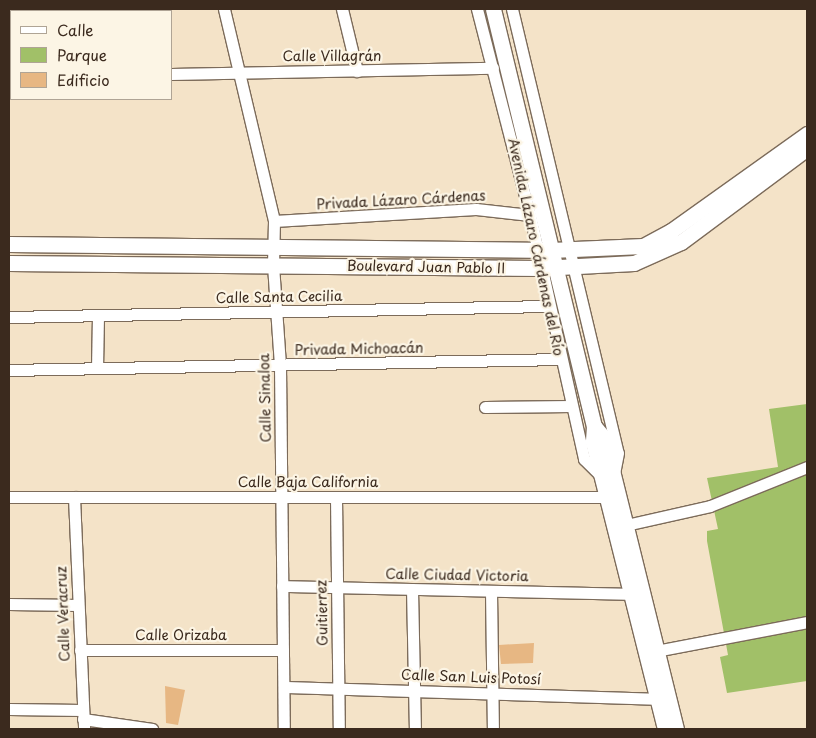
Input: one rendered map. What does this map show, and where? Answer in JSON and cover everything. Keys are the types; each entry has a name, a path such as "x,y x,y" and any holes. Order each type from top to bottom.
{"main road":[{"name":"Avenida Lázaro Cárdenas del Río","path":"493,9 548,268 594,426 604,438 609,477 608,497 631,594 676,729"},
{"name":"Boulevard Juan Pablo II","path":"9,244 544,250 642,246 671,231 807,134"},
{"name":"Boulevard Juan Pablo II","path":"9,263 574,268 634,263 662,252 807,148"},
{"name":"Avenida Lázaro Cárdenas del Río","path":"609,477 626,525 651,652 657,699 665,729"}],"street":[{"name":"Calle Sinaloa","path":"224,9 274,221 273,266 278,312 280,366 284,729"},
{"path":"342,9 357,71"},
{"name":"Avenida Lázaro Cárdenas del Río","path":"477,9 530,214 544,250"},
{"name":"Avenida Lázaro Cárdenas del Río","path":"512,9 618,453 609,477 584,459 549,306 548,268"},
{"name":"Calle Villagrán","path":"172,74 240,71 493,68"},
{"name":"Privada Lázaro Cárdenas","path":"274,221 476,209 530,214"},
{"name":"Calle Santa Cecilia","path":"9,317 549,306"},
{"path":"97,368 98,315"},
{"name":"Privada Michoacán","path":"9,370 560,359"},
{"path":"485,407 571,406"},
{"path":"626,525 710,506 807,468"},
{"name":"Calle Baja California","path":"9,497 608,497"},
{"name":"Calle Veracruz","path":"74,497 83,720"},
{"name":"Guitierrez","path":"336,497 339,729"},
{"name":"Calle Ciudad Victoria","path":"282,586 631,594"},
{"path":"412,589 415,729"},
{"path":"491,590 493,729"},
{"path":"9,604 78,605"},
{"path":"651,652 807,622"},
{"name":"Calle Orizaba","path":"80,650 283,650"},
{"name":"Calle San Luis Potosí","path":"284,687 657,699"},
{"path":"9,709 152,729"}],"green space":[{"path":"807,404 807,681 727,693 720,657 728,655 707,541 707,531 718,529 707,478 778,467 769,409"}],"building":[{"path":"534,643 533,663 501,664 499,645"},
{"path":"165,686 185,690 178,725 166,723"}]}
